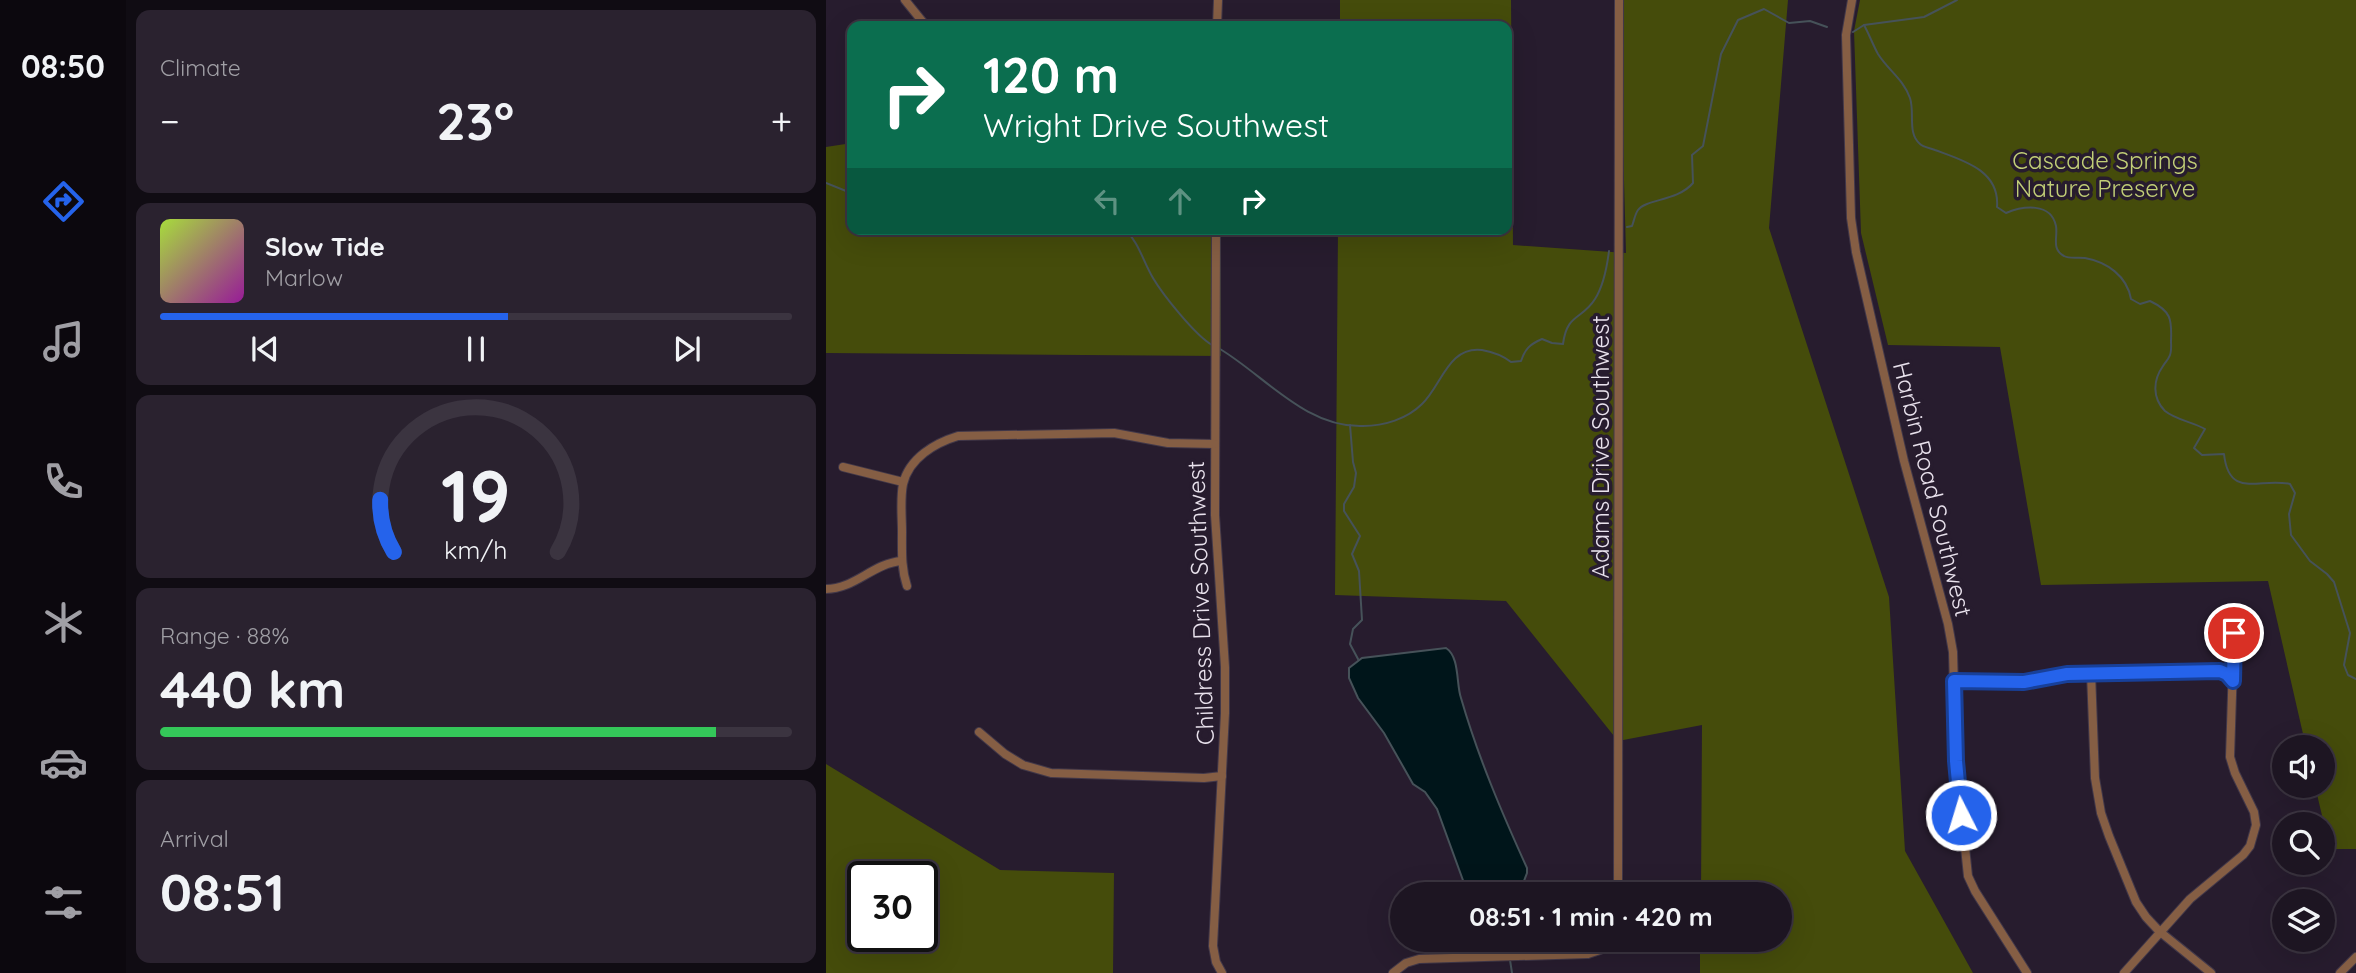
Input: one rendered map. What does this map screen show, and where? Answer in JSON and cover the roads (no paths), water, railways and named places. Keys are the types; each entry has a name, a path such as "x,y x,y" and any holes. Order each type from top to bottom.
{"street":[{"path":"905,0 922,21"},
{"path":"1217,21 1218,0"},
{"name":"Adams Drive Southwest","path":"1618,882 1619,0"},
{"name":"Harbin Road Southwest","path":"1852,0 1846,35 1851,218 1856,252 1905,461 1948,624 1954,681 1956,761 1968,876 2026,973"},
{"name":"Childress Drive Southwest","path":"1216,235 1215,515 1225,667 1213,946 1216,962 1222,973"},
{"path":"907,586 902,561 903,482 924,452 940,442 958,436 1114,433 1167,443 1215,444"},
{"path":"843,467 903,482"},
{"path":"826,589 850,584 882,564 902,561"},
{"path":"2124,973 2190,899 2242,855 2254,836 2254,812 2235,773 2231,757 2234,633"},
{"path":"1954,681 2024,682 2067,674 2220,671 2233,681"},
{"path":"2091,673 2095,778 2101,813 2136,902 2159,932 2211,973"},
{"path":"979,732 1023,765 1051,773 1204,778 1222,776"},
{"path":"1393,973 1406,963 1419,959 1594,952"},
{"path":"2340,973 2356,957"}],"waterway":[{"path":"1853,32 1864,25 1924,17 1957,0"},
{"path":"1627,227 1632,226 1642,206 1671,197 1693,183 1692,155 1703,146 1721,54 1738,20 1764,9 1789,23 1810,21 1827,27"},
{"path":"1864,25 1878,54 1900,80 1910,98 1912,129 1920,144 1967,163 1986,175 1996,194 1997,207 2006,213 2028,208 2042,209 2048,213 2056,226 2056,246 2060,253 2068,257 2093,260 2108,267 2125,283 2131,299 2140,304 2150,301 2166,312 2171,327 2171,351 2157,377 2155,389 2161,406 2169,414 2205,429 2194,448 2202,455 2224,454 2227,468 2239,482 2290,484 2295,493 2289,514 2291,535 2310,561 2334,582 2350,633 2344,665 2348,675 2356,679"},
{"path":"826,183 847,191"},
{"path":"1130,235 1164,294 1188,324 1212,345"},
{"path":"1220,349 1287,398 1323,419 1363,426 1387,423 1402,418 1422,404 1453,360 1461,354 1470,350 1482,350 1511,362 1521,361 1528,347 1542,339 1563,344 1571,322 1590,306 1598,294 1605,276 1609,251"},
{"path":"1350,425 1356,473 1354,487 1344,504 1344,511 1360,536 1352,554 1359,571 1362,620 1353,629 1350,644 1358,659"},
{"path":"1510,960 1512,973"}],"park label":[{"name":"Cascade Springs Nature Preserve","path":"2105,174"}]}
